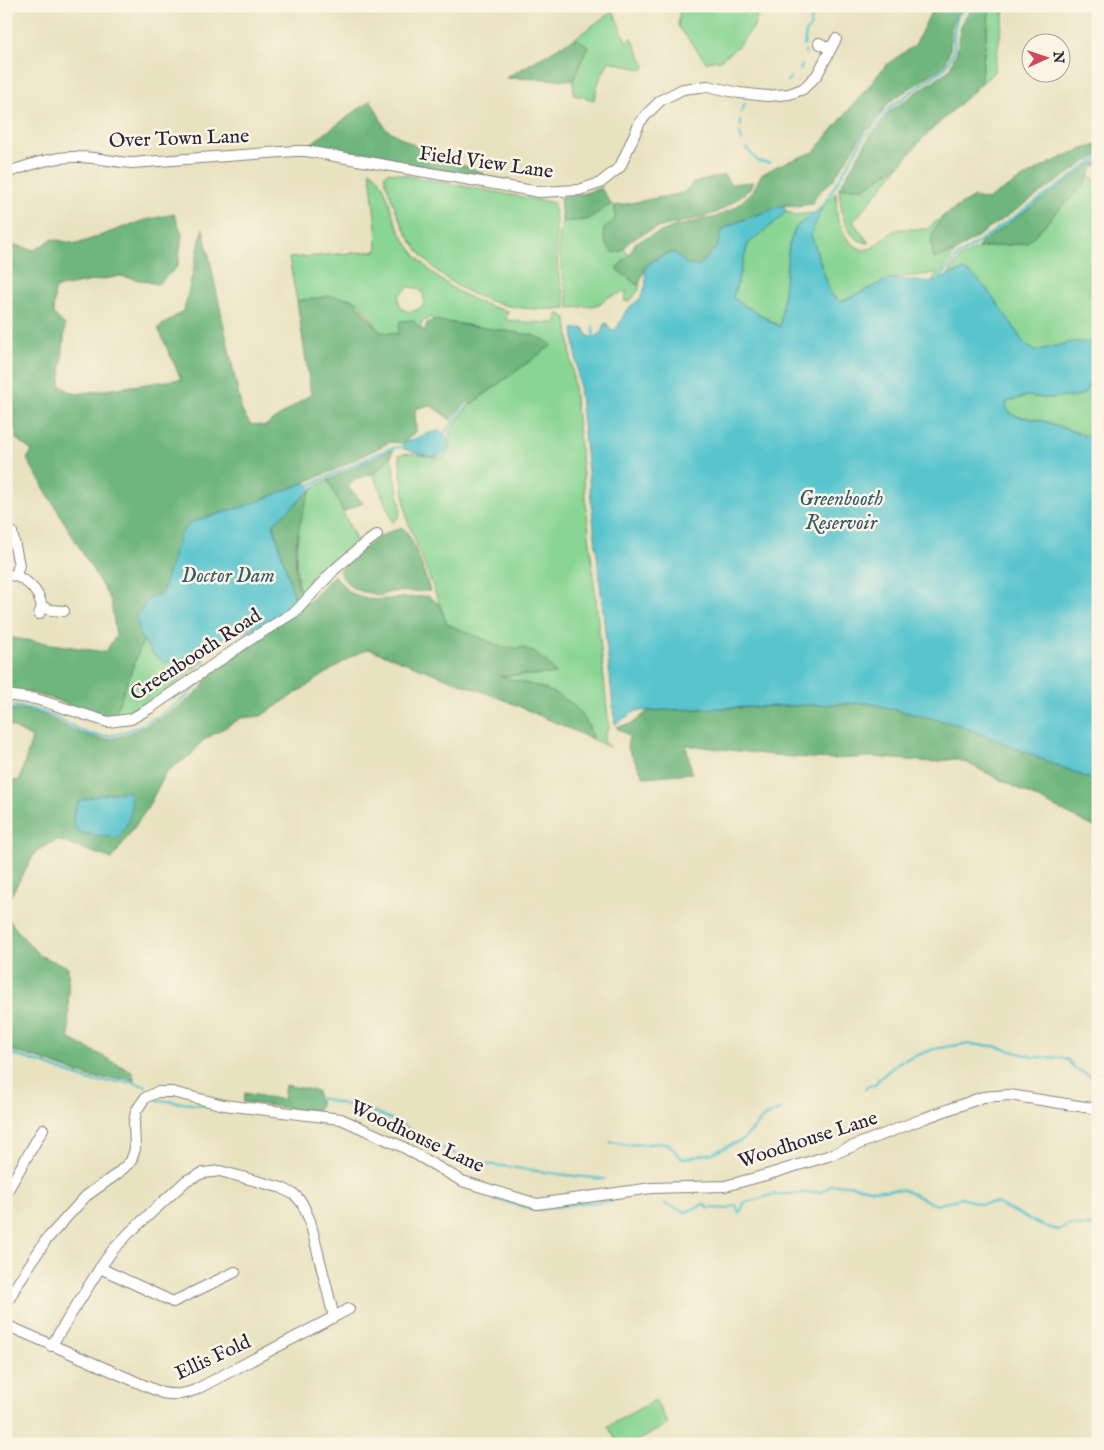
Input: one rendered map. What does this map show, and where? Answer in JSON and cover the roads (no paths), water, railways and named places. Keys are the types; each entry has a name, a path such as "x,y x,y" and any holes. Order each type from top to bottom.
{"street":[{"name":"Field View Lane","path":"295,151 306,151 540,192 579,190 605,180 620,167 640,122 661,100 683,89 708,86 733,92 767,96 789,94 802,89 817,75 836,40"},
{"path":"819,43 830,49"},
{"name":"Over Town Lane","path":"6,173 41,160 78,157 132,163 295,151"},
{"path":"12,532 19,565 11,575 28,583 37,592 41,610 64,611"},
{"name":"Greenbooth Road","path":"6,695 36,699 108,722 131,718 150,708 198,674 296,611 334,570 377,535"},
{"name":"Woodhouse Lane","path":"6,1305 46,1240 86,1196 117,1174 131,1161 135,1149 134,1123 136,1111 145,1098 157,1092 172,1092 224,1105 341,1119 403,1147 462,1181 538,1204 652,1188 712,1187 733,1184 828,1156 983,1097 1008,1094 1098,1109"},
{"path":"6,1193 43,1129"},
{"path":"52,1346 112,1251 187,1180 203,1172 220,1171 282,1188 295,1195 302,1203 310,1220 334,1317"},
{"path":"100,1268 174,1302 227,1271"},
{"name":"Ellis Fold","path":"6,1325 162,1393 174,1395 185,1394 195,1390 350,1309"}],"water":[{"name":"Greenbooth Reservoir","path":"784,205 786,211 779,219 748,244 733,298 780,327 789,245 796,227 823,206 811,234 831,295 841,302 889,279 938,282 948,275 964,270 974,276 986,288 1022,341 1035,351 1073,342 1092,342 1094,368 1085,393 1075,397 1043,398 1027,396 1007,402 1006,407 1015,416 1040,420 1098,440 1098,782 959,725 868,703 636,711 615,724 573,329 584,328 588,336 591,337 599,335 604,324 607,323 608,328 616,330 627,309 640,299 646,285 645,268 652,262 663,256 675,253 688,265 699,266 717,247 723,229"},
{"path":"440,431 448,437 449,447 443,455 432,457 404,449 403,443"},
{"name":"Doctor Dam","path":"306,482 312,489 273,524 296,603 275,618 248,631 219,639 201,651 205,661 195,668 190,660 185,658 165,663 152,653 140,635 137,617 149,598 162,593 180,535 191,522 249,505"},
{"path":"128,791 131,809 120,836 108,837 79,832 74,826 73,815 79,801 99,795"}],"waterway":[{"path":"804,45 814,6"},
{"path":"823,206 866,134 875,130 890,107 945,68 954,51 954,30 958,15 969,6"},
{"path":"800,70 802,65"},
{"path":"787,81 790,78"},
{"path":"741,113 745,104"},
{"path":"740,120 741,126"},
{"path":"740,133 742,141"},
{"path":"746,148 758,161 769,163"},
{"path":"938,282 957,257 1091,162 1098,159"},
{"path":"593,327 594,338"},
{"path":"443,434 467,406"},
{"path":"308,486 388,449 406,446"},
{"path":"6,706 38,711 89,734 115,735 144,724 160,715 187,695 198,685 204,676"},
{"path":"865,1089 868,1086 875,1085 878,1080 899,1062 934,1049 963,1044 994,1046 1033,1057 1062,1058 1068,1060 1074,1068 1098,1080"},
{"path":"6,1052 90,1081 131,1082 146,1086"},
{"path":"320,1098 377,1113 397,1122 435,1145 474,1162 604,1179"},
{"path":"158,1100 208,1106"},
{"path":"611,1142 628,1145 668,1143 682,1159 713,1153 744,1139 764,1117 782,1109"},
{"path":"665,1204 686,1212 704,1204 708,1208 728,1209 736,1205 739,1213 744,1203 772,1195 822,1192 831,1185 848,1185 875,1190 904,1190 936,1205 961,1198 980,1204 996,1203 1043,1226 1059,1230 1069,1225 1098,1227"},
{"path":"494,1199 537,1210 581,1203 612,1201"}]}
